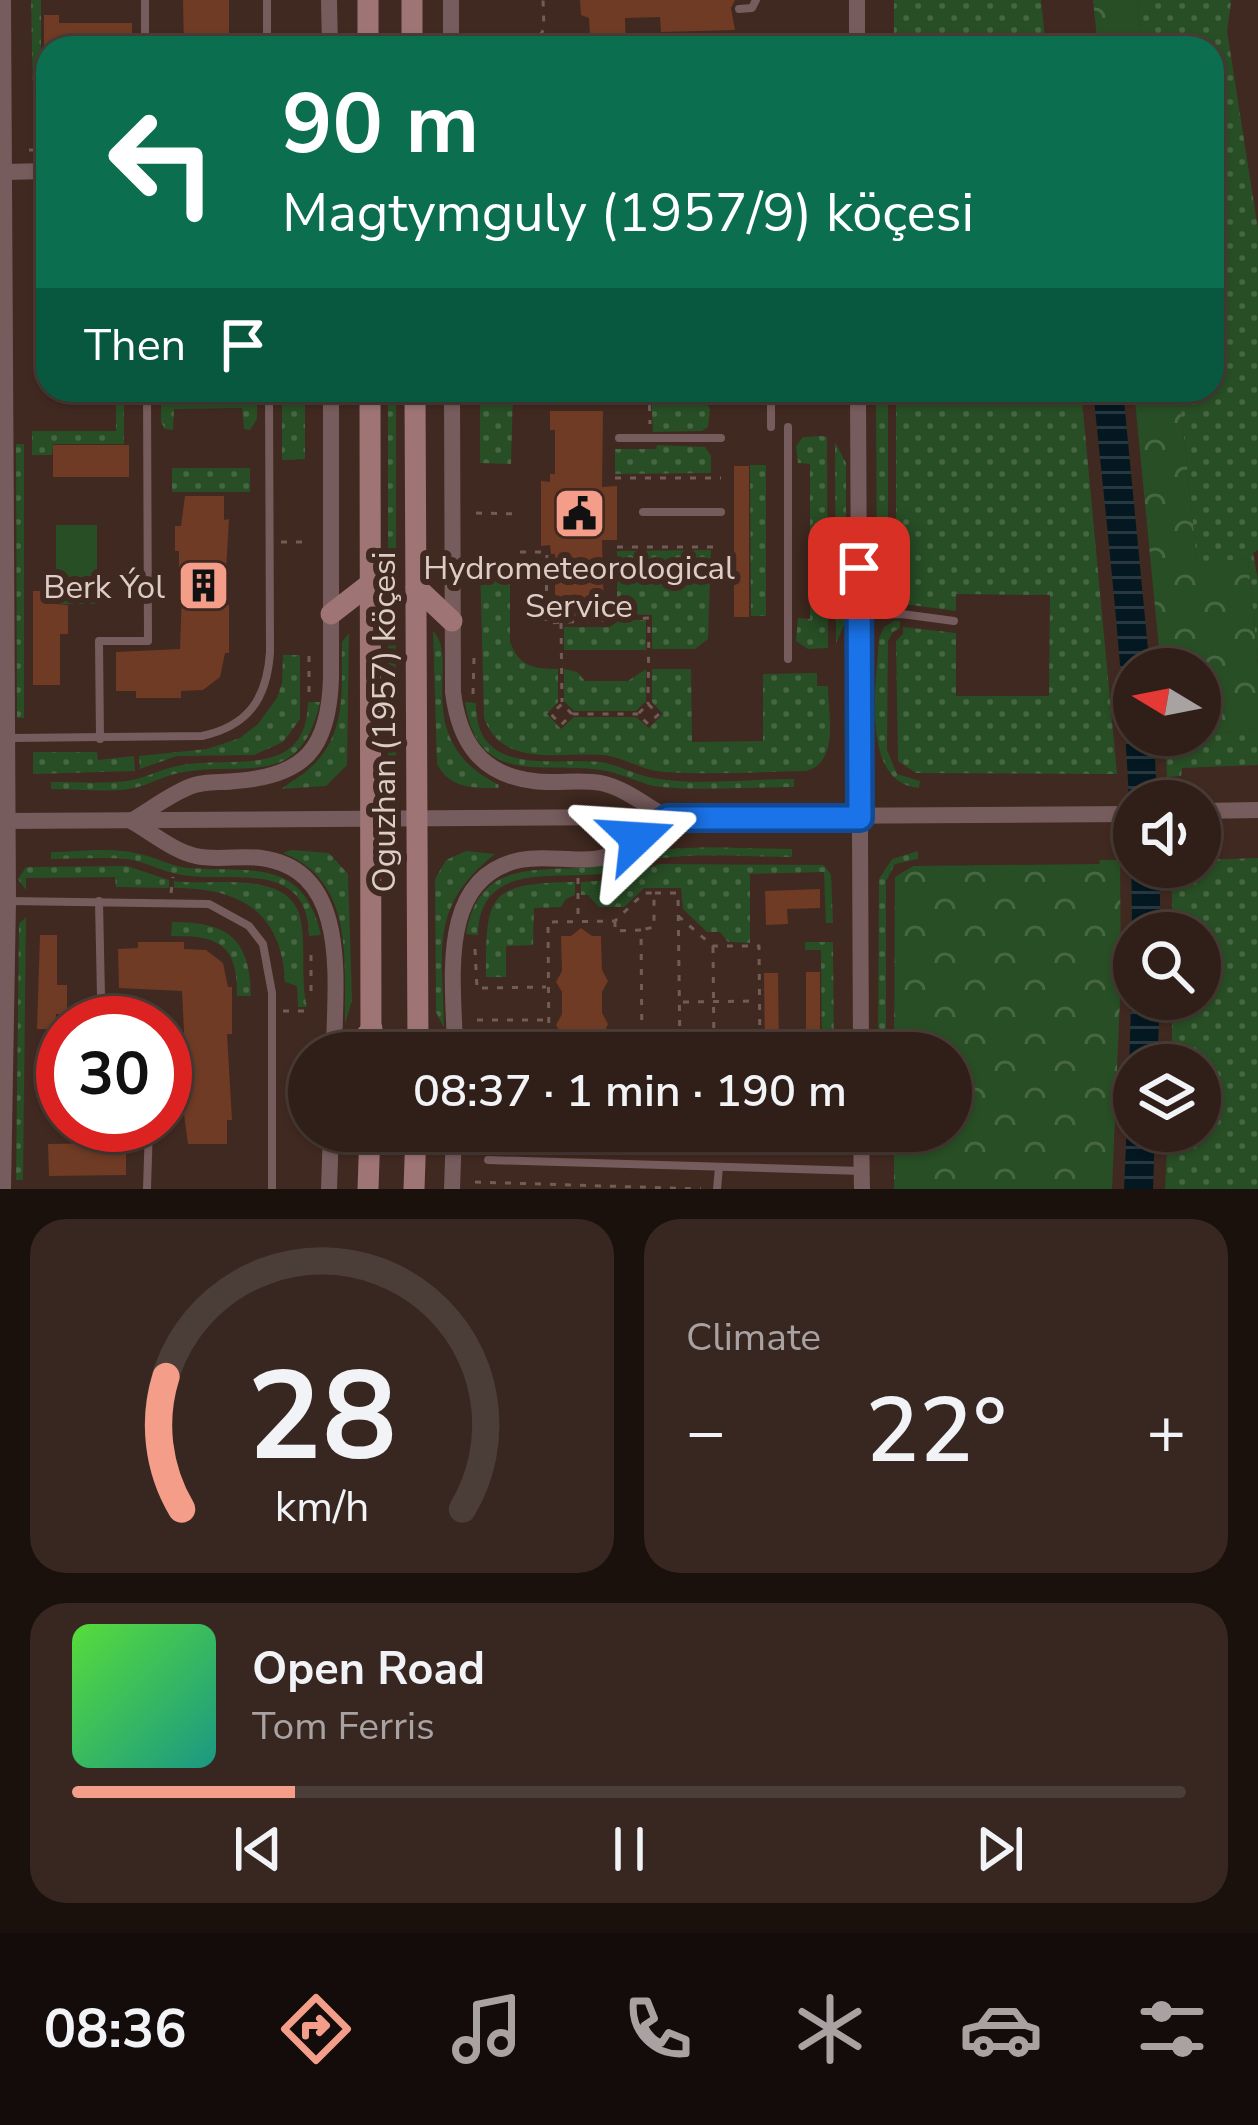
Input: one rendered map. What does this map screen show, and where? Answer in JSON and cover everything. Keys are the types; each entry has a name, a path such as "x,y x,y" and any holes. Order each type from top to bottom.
{"main road":[{"path":"368,0 368,36"},
{"path":"412,0 412,36"},
{"name":"Oguzhan (1957) köçesi","path":"370,402 372,1032"},
{"name":"Oguzhan (1957) köçesi","path":"415,402 423,1032"},
{"path":"331,614 371,583"},
{"path":"416,587 452,621"},
{"path":"369,1032 372,1029"},
{"path":"368,1189 369,1152"},
{"path":"414,1189 415,1152"}],"street":[{"path":"3,0 1,528 8,901 3,1189"},
{"path":"329,0 329,36"},
{"path":"451,0 451,36"},
{"path":"857,0 857,36"},
{"path":"4,172 36,171"},
{"path":"131,821 191,785 259,779 288,771 314,749 327,721 331,402"},
{"path":"452,402 452,621 460,733 481,759 512,776 604,783 668,818"},
{"path":"858,402 861,1032"},
{"path":"1221,811 1258,809"},
{"path":"4,821 1113,815"},
{"path":"455,1032 456,926 473,888 486,874 515,861 605,857 668,818"},
{"path":"131,821 194,856 274,861 290,867 310,885 321,899 332,931 334,1032"},
{"path":"328,1189 330,1152"},
{"path":"452,1189 453,1152"}],"lane":[{"path":"145,0 145,36"},
{"path":"267,0 267,36"},
{"path":"739,10 752,8 756,0"},
{"path":"100,739 99,641 148,640 147,402"},
{"path":"7,739 202,736 224,731 251,713 269,674 269,402"},
{"path":"771,402 771,427"},
{"path":"788,427 788,659"},
{"path":"620,438 721,438"},
{"path":"643,512 721,512"},
{"path":"859,615 902,614 954,621"},
{"path":"8,901 209,904 249,926 262,944 273,1011 272,1189"},
{"path":"99,902 100,996"},
{"path":"147,1189 148,1152"},
{"path":"488,1160 719,1167 862,1180"},
{"path":"717,1189 719,1167"}],"path":[{"path":"540,36 544,29 543,0"},
{"path":"29,150 36,150"},
{"path":"650,402 650,438"},
{"path":"615,478 721,478"},
{"path":"476,513 520,514"},
{"path":"270,542 309,542"},
{"path":"617,547 721,547"},
{"path":"520,552 547,552 546,623 649,618 648,704 638,714"},
{"path":"561,622 562,704 572,714"},
{"path":"309,648 309,692"},
{"path":"473,694 473,658 480,654"},
{"path":"562,704 551,714 561,725 572,714 638,714 648,724 658,714 648,704"},
{"path":"171,902 173,877"},
{"path":"578,878 578,921"},
{"path":"548,1032 548,922 615,921 644,893 678,893 680,1032"},
{"path":"615,921 615,931 654,927 653,893"},
{"path":"678,916 713,946 759,946 760,1032"},
{"path":"640,930 642,1032"},
{"path":"713,946 714,1032"},
{"path":"311,947 311,991"},
{"path":"475,949 480,988 548,987"},
{"path":"680,1002 760,1001"},
{"path":"273,1011 311,1011"},
{"path":"478,1020 548,1020"},
{"path":"274,1097 288,1097"},
{"path":"475,1182 701,1189"}],"green space":[{"path":"31,0 41,0 41,36 36,36 34,146"},
{"path":"894,0 1041,0 1045,36 894,36"},
{"path":"1093,0 1137,0 1141,36 1097,36"},
{"path":"1137,0 1230,0 1227,31 1258,229 1258,550 1253,553 1258,580 1258,666 1248,559 1197,563 1180,402 1224,402 1224,36 1141,36"},
{"path":"116,402 124,402 124,444 53,444 52,455 32,455 32,431 116,431"},
{"path":"161,402 257,402 257,419 250,430 244,429 242,408 174,409 173,430 165,429"},
{"path":"282,402 305,402 305,459 282,460"},
{"path":"388,402 396,402 396,762 391,766"},
{"path":"480,402 513,402 511,464 480,463"},
{"path":"652,402 706,402 710,409 708,427 702,431 653,432"},
{"path":"876,402 888,402 888,578 900,604 887,599 877,583"},
{"path":"896,402 1082,402 1117,774 916,773 898,761 896,641 903,627 956,633 956,696 1049,696 1050,595 956,594 956,611 903,604 903,590 896,584"},
{"path":"1135,402 1180,402 1197,562 1248,559 1258,666 1258,729 1221,732 1221,648 1159,648"},
{"path":"803,437 827,437 828,648 808,649 796,641 798,618 810,619 810,464 798,463 796,446"},
{"path":"835,442 846,463 846,621 836,643"},
{"path":"16,444 24,444 24,718 17,718"},
{"path":"657,445 705,447 711,456 711,473 615,474 615,449 656,449"},
{"path":"750,465 766,465 766,616 751,616"},
{"path":"172,468 250,468 250,492 172,492"},
{"path":"56,525 97,525 97,604 56,604"},
{"path":"711,550 708,639 695,649 652,649 652,615 617,614 617,551"},
{"path":"480,562 510,562 510,642 529,665 558,669 558,702 547,714 561,729 574,717 636,717 649,728 663,714 652,702 652,669 691,669 692,742 763,741 763,674 817,673 817,686 828,686 830,736 824,758 806,771 682,773 656,771 609,756 534,754 504,744 484,718"},
{"path":"620,620 646,620 646,650 564,650 564,627 610,627"},
{"path":"894,621 900,621 900,628 888,641 887,750 897,774 920,781 919,788 900,782 879,750 875,703 879,638"},
{"path":"433,631 443,660 445,723 454,745 498,788 455,783 437,764"},
{"path":"349,633 347,765 326,786 282,789 311,767 331,740 342,693 342,642"},
{"path":"283,655 300,655 300,719 283,742 254,755 177,756 140,769 139,756 207,749 240,738 258,724 277,698"},
{"path":"564,669 577,672 585,681 628,681 646,669 646,701 636,711 574,711 564,701"},
{"path":"308,702 320,702 311,731 283,761 179,773 125,789 51,789 51,782 127,781 182,765 244,762 281,754 304,727"},
{"path":"465,702 476,703 479,727 488,743 520,759 600,762 670,780 794,779 794,787 661,787 607,771 518,765 484,749 472,730"},
{"path":"1258,729 1258,765 1182,768 1181,776 1167,777 1166,756 1221,756 1221,732"},
{"path":"33,752 97,752 98,760 134,756 135,771 33,774"},
{"path":"792,849 792,857 678,857 600,874 521,879 491,896 478,935 466,934 473,909 485,891 516,873 599,866 654,851"},
{"path":"125,851 188,868 271,874 301,892 321,935 309,936 305,911 296,895 264,879 182,875 127,859 51,859 51,852"},
{"path":"466,851 495,854 474,873 449,912 442,953 444,1028 436,1012 435,879 446,860"},
{"path":"918,851 918,859 895,864 886,881 886,1032 878,1032 879,879 892,859"},
{"path":"283,853 329,853 348,874 352,1000 345,1024 341,925 323,883"},
{"path":"1258,858 1258,1189 1165,1189 1167,1152 1221,1152 1221,1044 1172,1044 1172,1020 1221,1020 1221,912 1173,912 1171,888 1221,888 1221,859"},
{"path":"1113,860 1113,888 1120,888 1120,912 1113,912 1113,1020 1119,1020 1118,1044 1113,1044 1112,1189 894,1189 894,1152 972,1152 972,1032 894,1032 895,877 913,866"},
{"path":"659,864 824,865 831,875 833,923 826,923 824,872 750,874 750,943 728,942 720,932 707,932 683,909 681,888 644,888 624,907 599,907 588,895 581,895 581,882 612,880"},
{"path":"127,866 169,880 169,888 116,887 115,877 26,878 26,890 18,879 26,867"},
{"path":"174,881 248,883 283,893 301,921 307,1007 298,1007 297,986 285,982 276,938 266,921 237,899 174,888"},
{"path":"575,882 575,895 561,907 534,908 533,945 506,946 506,977 486,977 488,928 498,899 524,886"},
{"path":"26,917 23,1180 16,1180 19,924"},
{"path":"172,922 208,925 232,937 246,960 251,996 237,996 234,965 222,946 202,938 171,936"},
{"path":"805,942 833,942 834,1032 822,1032 821,950 805,950"}],"water":[{"path":"1094,402 1124,402 1148,648 1118,648"},
{"path":"1126,756 1155,756 1156,780 1128,780"},
{"path":"1132,888 1160,888 1160,912 1132,912"},
{"path":"1130,1020 1159,1020 1158,1044 1129,1044"},
{"path":"1125,1152 1154,1152 1153,1189 1124,1189"}],"building":[{"path":"183,0 229,0 229,36 184,36"},
{"path":"580,0 735,0 731,8 735,30 661,32 660,17 625,18 626,36 589,36 589,18 581,15"},
{"path":"44,15 59,15 59,23 132,23 132,36 44,36"},
{"name":"Hydrometeorological Service","path":"550,411 603,411 602,487 617,486 617,540 602,540 604,616 551,616 555,554 550,545 541,546 541,481 550,482 550,474 555,474"},
{"path":"53,445 129,445 129,477 53,477"},
{"path":"734,466 749,466 749,617 734,617"},
{"name":"Berk Ýol","path":"185,496 224,496 224,520 229,519 224,605 229,605 229,653 225,653 220,677 203,690 181,691 181,698 136,698 136,691 116,691 116,652 180,649 183,567 175,551 175,526 181,526"},
{"path":"33,591 55,591 55,604 68,605 68,634 60,634 60,685 33,685"},
{"path":"820,889 820,908 787,909 788,924 766,925 765,891"},
{"path":"581,928 601,936 602,970 608,981 602,992 602,1013 608,1024 604,1032 560,1032 556,1025 562,1014 562,992 556,982 562,971 561,936 571,936"},
{"path":"40,935 57,935 57,985 67,985 67,996 38,996"},
{"path":"138,942 184,942 184,949 206,950 223,963 228,987 232,987 232,1034 227,1034 232,1120 227,1120 227,1144 192,1144 192,996 182,996 182,991 119,988 118,949 138,948"},
{"path":"806,972 820,972 820,1032 806,1032"},
{"path":"764,973 778,973 779,1032 765,1032"},
{"path":"48,1152 126,1152 126,1175 49,1176"}],"place":[{"name":"Hydrometeorological Service","path":"579,513"},
{"name":"Berk Ýol","path":"204,586"}],"route":[{"path":"637,838 668,818 860,818 859,568"}]}
